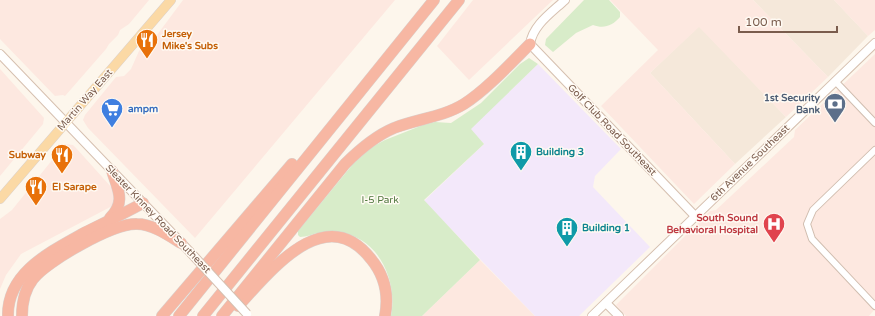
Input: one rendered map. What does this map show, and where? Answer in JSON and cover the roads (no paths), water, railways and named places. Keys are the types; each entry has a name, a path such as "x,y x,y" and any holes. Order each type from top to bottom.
{"highway":[{"path":"179,316 434,0"},
{"path":"203,316 459,0"},
{"path":"162,316 415,23"},
{"path":"222,316 345,164 360,149 377,137 395,128 438,115 464,104 478,93 530,44"},
{"path":"106,222 116,212 120,204 112,172"},
{"path":"8,316 10,301 15,287 30,267 44,256 106,222 143,204"},
{"path":"22,316 23,298 27,289 38,273 59,257 111,230 131,224 144,225 181,243"},
{"path":"228,316 284,259 297,248 318,239 334,237 343,239 361,248 379,269 386,289 387,303 385,316"}],"main road":[{"name":"Martin Way East","path":"0,200 171,0"}],"street":[{"path":"530,44 531,34 565,0"},
{"name":"6th Avenue Southeast","path":"592,316 875,43"},
{"name":"Golf Club Road Southeast","path":"530,44 695,216"},
{"name":"Sleater Kinney Road Southeast","path":"0,54 191,253 248,315"},
{"path":"835,81 875,122"},
{"path":"875,150 813,210 807,224 812,239 875,306"},
{"path":"606,302 618,316"}],"place":[{"name":"Jersey Mike's Subs","path":"147,60"},
{"name":"1st Security Bank","path":"835,124"},
{"name":"ampm","path":"112,128"},
{"name":"Building 3","path":"521,172"},
{"name":"Subway","path":"62,174"},
{"name":"El Sarape","path":"36,206"},
{"name":"South Sound Behavioral Hospital","path":"774,244"},
{"name":"Building 1","path":"567,248"}],"park label":[{"name":"I-5 Park","path":"380,200"}]}
